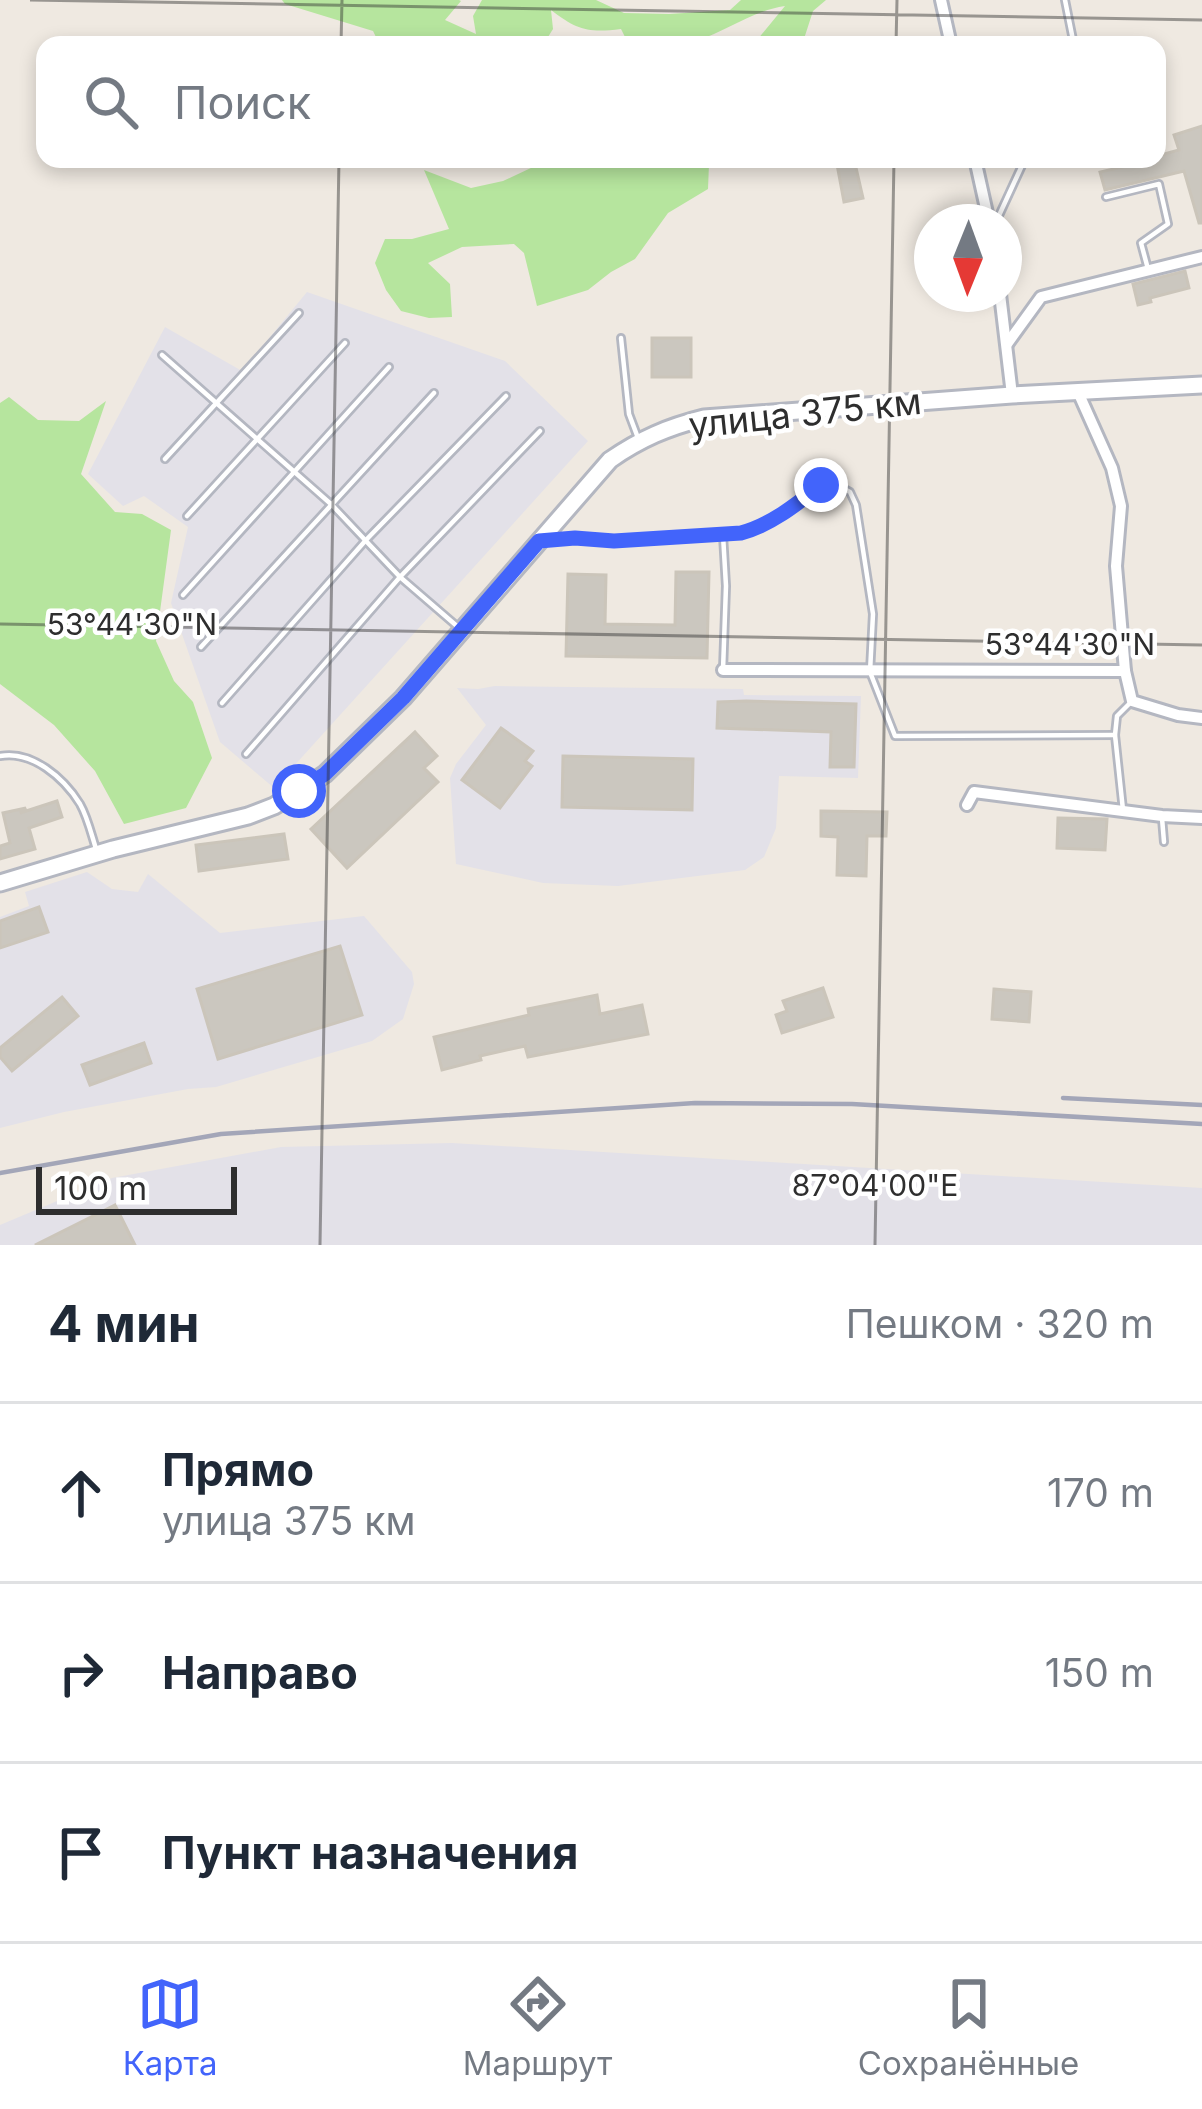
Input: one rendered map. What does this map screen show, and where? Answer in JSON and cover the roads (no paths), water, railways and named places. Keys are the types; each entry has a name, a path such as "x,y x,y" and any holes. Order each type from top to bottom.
{"main road":[{"name":"улица 375 км","path":"0,883 248,816 274,806 325,774 365,736 610,460 668,427 704,418 1202,385"}],"street":[{"path":"941,0 949,36"},
{"path":"978,168 988,204"},
{"path":"1006,344 1041,297 1202,257"},
{"path":"1002,312 1012,395"},
{"path":"1078,392 1112,468 1121,506 1116,566 1132,701 1202,718"},
{"path":"723,670 1125,671"},
{"path":"967,805 974,792 1202,818"}],"lane":[{"path":"1065,0 1072,36"},
{"path":"1002,204 1020,168"},
{"path":"1106,197 1159,184 1168,224 1141,242 1148,271"},
{"path":"165,458 299,313"},
{"path":"621,338 629,414 639,440"},
{"path":"187,515 345,343"},
{"path":"162,355 332,505 400,577 461,629"},
{"path":"183,595 389,368"},
{"path":"201,647 434,393"},
{"path":"222,703 366,540 506,396"},
{"path":"246,754 400,577 540,431"},
{"path":"539,541 614,541 754,530 831,482 850,492 856,505 873,614 870,672 895,736 1114,735"},
{"path":"723,535 723,670"},
{"path":"1123,810 1114,735 1117,716 1132,701"},
{"path":"0,756 14,753 47,767 81,805 98,854"},
{"path":"1162,816 1163,842"}],"railway":[{"path":"1063,1098 1202,1105"},
{"path":"0,1173 221,1134 695,1103 852,1104 1202,1124"}]}
